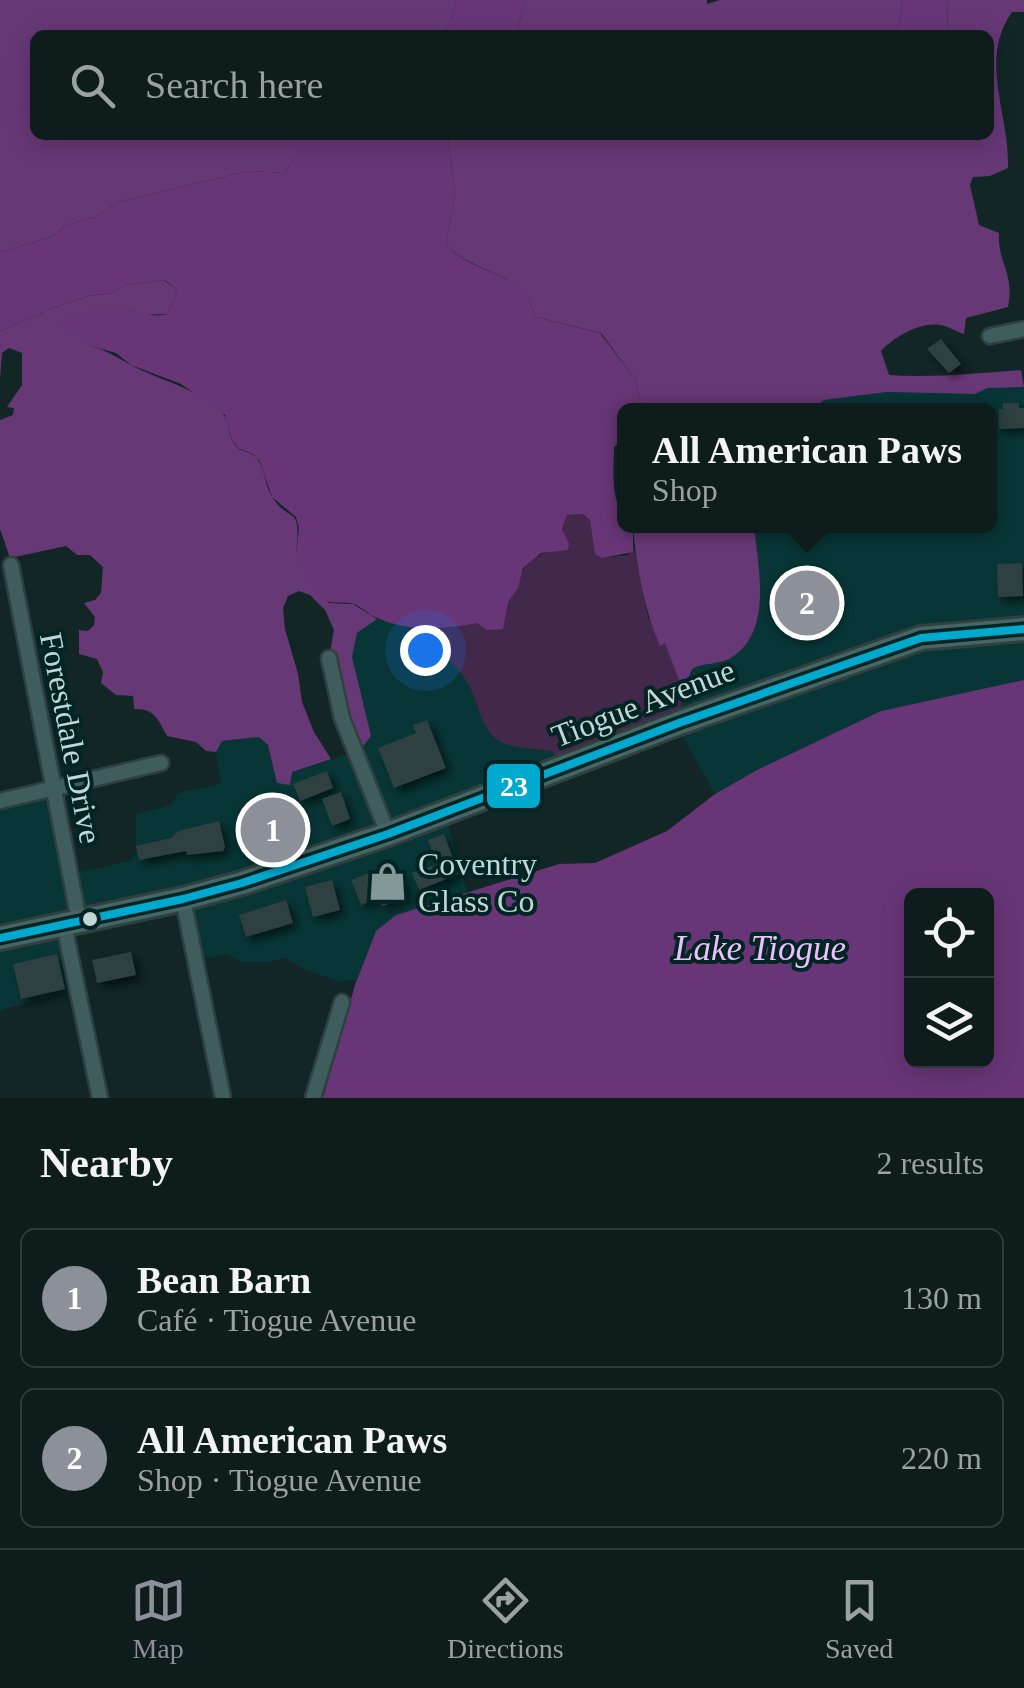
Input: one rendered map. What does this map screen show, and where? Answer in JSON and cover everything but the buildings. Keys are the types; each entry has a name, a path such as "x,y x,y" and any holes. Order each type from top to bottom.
{"main road":[{"name":"Tiogue Avenue","path":"0,938 242,883 388,834 876,652 923,638 1024,629"}],"street":[{"path":"990,336 1024,329"},
{"name":"Forestdale Drive","path":"11,565 52,790 100,1098"},
{"path":"329,658 342,718 388,834"},
{"path":"0,801 161,763"},
{"path":"182,899 223,1098"},
{"path":"313,1098 342,1002"}],"shaded area":[{"path":"0,0 456,0 444,30 30,30 30,140 301,140 284,173 249,171 118,202 96,217 66,225 52,237 0,252"},
{"path":"525,0 707,0 707,4 720,0 902,0 896,30 517,30"},
{"path":"948,0 1024,0 1024,12 1012,12 997,49 1008,168 990,176 973,177 970,185 979,225 999,233 1009,285 1008,307 966,318 964,334 943,326 924,326 900,336 881,351 889,375 1021,370 1024,387 988,388 975,394 887,392 820,403 640,403 635,379 601,333 536,317 520,289 463,258 446,244 455,195 449,140 994,140 994,30 947,30"},
{"path":"164,280 177,290 168,314 142,315 130,310 91,346 190,391 222,413 235,444 255,456 271,495 296,520 296,554 304,562 311,584 329,603 353,604 377,619 357,633 352,657 371,736 360,750 353,741 329,658 334,630 325,610 310,595 299,591 288,596 283,608 285,629 302,702 331,759 292,772 290,785 277,783 268,745 259,737 222,741 216,752 206,751 196,742 167,736 151,713 134,709 133,696 116,695 101,683 103,672 97,659 79,654 79,630 88,631 94,625 95,617 84,603 101,593 103,567 90,555 77,555 66,546 10,558 0,529 0,420 13,415 14,408 7,407 22,385 22,353 9,348 2,353 0,379 0,331 88,296"},
{"path":"1024,387 1024,680 882,711 715,794 675,723 692,669 706,662 719,663 759,581 755,533 997,533 997,403 820,403 887,392 975,394 988,388"},
{"path":"583,514 591,520 602,558 628,555 634,548 648,617 665,642 683,691 681,713 561,765 552,751 513,746 493,736 468,684 422,629 461,626 495,612 514,593 527,565 569,543 562,529 567,515"},
{"path":"634,533 755,533 760,598 758,617 743,648 729,659 692,669 683,691 665,643 660,646 649,617"},
{"path":"377,619 422,629 460,671 474,692 477,707 534,748 552,751 561,765 444,812 468,893 396,915 376,931 357,979 340,982 303,969 286,958 242,962 227,954 196,960 182,899 64,923 76,990 0,1010 0,800 47,790 71,874 130,861 136,853 136,814 169,806 179,793 221,784 216,752 222,741 259,737 268,744 277,782 292,772 360,750 360,696 352,657 357,633"}],"water":[{"path":"456,0 525,0 517,30 444,30"},
{"path":"902,0 948,0 947,30 896,30"},
{"path":"299,140 449,140 455,195 446,244 463,258 521,289 536,317 600,333 635,379 640,403 617,403 613,474 617,533 633,533 633,552 602,558 595,554 590,520 583,514 567,515 562,529 568,550 541,553 523,568 518,588 508,602 503,629 487,630 477,623 439,628 400,625 375,617 354,604 321,599 313,591 296,554 296,517 272,497 260,462 232,440 225,415 181,384 131,365 116,353 91,346 60,327 73,316 101,309 168,314 177,290 165,280 126,285 112,293 88,296 53,308 0,331 0,252 52,237 66,225 96,217 118,202 249,171 284,173 292,163"},
{"name":"Lake Tiogue","path":"1024,680 1024,1098 323,1098 355,985 376,931 396,915 559,864 595,863 667,831 715,794 881,711"}],"waterway":[{"path":"0,111 30,105"}],"transit line":[{"name":"23","path":"0,938 242,883 388,834 679,723 921,638 1024,629"}],"place":[{"name":"All American Paws","path":"807,603"},
{"name":"Bean Barn","path":"273,830"},
{"name":"Coventry Glass Co","path":"388,882"}]}
